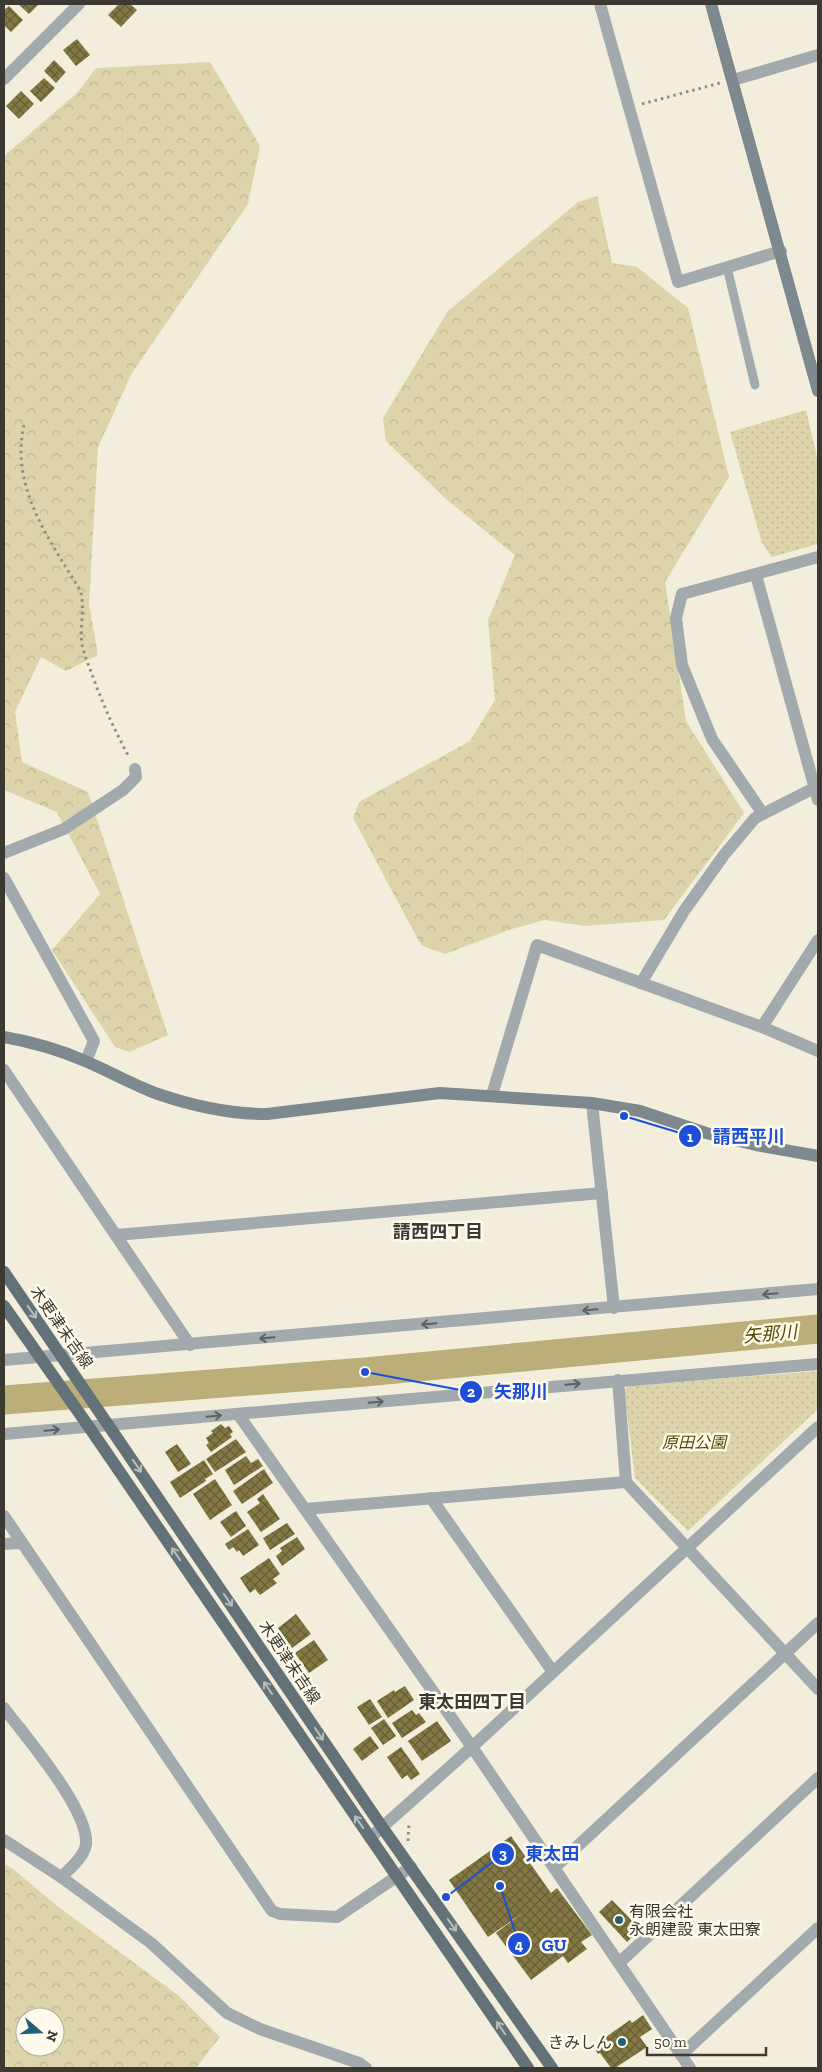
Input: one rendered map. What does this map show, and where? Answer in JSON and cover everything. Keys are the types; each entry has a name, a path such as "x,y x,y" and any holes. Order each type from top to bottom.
{"main road":[{"name":"木更津末吉線","path":"4,1272 382,1827 552,2068"},
{"name":"木更津末吉線","path":"4,1306 528,2068"}],"street":[{"path":"4,79 79,4"},
{"path":"600,4 678,282 781,251"},
{"path":"711,4 781,251 818,391"},
{"path":"733,80 818,55"},
{"path":"763,814 712,739 682,665 676,618 682,594 818,557"},
{"path":"756,575 816,787 818,800"},
{"path":"4,853 64,829 123,790 136,777 135,769"},
{"path":"641,983 684,911 755,818 816,787"},
{"path":"4,878 94,1041 86,1061"},
{"path":"762,1027 818,940"},
{"path":"492,1096 537,945 762,1027 818,1051"},
{"path":"4,1037 45,1046 86,1061 157,1094 202,1106 250,1114 287,1112 440,1093 592,1103 640,1112 706,1133 756,1146 818,1156"},
{"path":"4,1070 190,1345"},
{"path":"592,1103 614,1308"},
{"path":"116,1235 602,1193"},
{"path":"4,1360 818,1289"},
{"path":"4,1434 818,1364"},
{"path":"618,1380 626,1482 818,1689"},
{"path":"238,1414 472,1747 690,2068"},
{"path":"370,1838 472,1747 818,1427"},
{"path":"305,1510 626,1482"},
{"path":"431,1498 553,1672"},
{"path":"4,1516 272,1911 280,1914 337,1917 411,1868"},
{"path":"4,1544 22,1543"},
{"path":"554,1868 818,1623"},
{"path":"4,1708 62,1786 75,1808 83,1828 86,1844 83,1851 61,1878"},
{"path":"619,1963 818,1778"},
{"path":"4,1840 61,1878 151,1943 227,2013 260,2029 359,2063 366,2068"},
{"path":"681,2055 818,1928"}],"lane":[{"path":"727,267 755,385"}],"path":[{"path":"629,108 733,80"},
{"path":"24,424 20,459 23,479 47,536 80,590 84,611 82,644 105,710 135,769"},
{"path":"409,1843 408,1833 411,1814"}],"green space":[{"path":"210,62 260,146 248,204 132,373 98,447 89,604 98,655 66,671 41,657 15,712 22,762 88,792 168,1035 129,1052 115,1047 52,950 100,894 57,812 4,790 4,156 77,93 96,68"},
{"path":"597,196 612,263 637,267 688,308 729,477 665,582 686,721 744,813 664,920 584,926 545,920 512,929 445,954 421,945 353,818 359,802 470,741 495,700 488,620 515,555 446,499 386,441 383,418 448,311 578,202"},
{"path":"806,410 818,461 818,544 772,557 762,543 730,432"},
{"name":"原田公園","path":"818,1371 818,1409 688,1531 635,1478 624,1390 630,1386"},
{"path":"4,1864 179,1996 220,2037 196,2068 4,2068"}],"building":[{"path":"18,4 39,4 29,14"},
{"path":"119,4 130,4 137,10 121,27 108,15"},
{"path":"9,6 23,20 11,32 4,25 4,10"},
{"path":"77,39 90,55 76,66 63,50"},
{"path":"54,60 66,72 56,83 44,71"},
{"path":"44,78 55,88 41,102 30,91"},
{"path":"21,91 34,104 19,119 6,106"},
{"path":"221,1424 225,1428 229,1426 233,1432 230,1434 232,1437 211,1452 206,1445 209,1443 206,1438 213,1433 211,1431"},
{"path":"236,1439 246,1452 215,1472 206,1459"},
{"path":"177,1444 191,1464 178,1472 165,1452"},
{"path":"246,1456 251,1463 258,1459 263,1466 234,1485 225,1470"},
{"path":"204,1460 213,1474 205,1479 206,1481 180,1498 170,1482"},
{"path":"264,1469 273,1483 242,1504 233,1491"},
{"path":"215,1479 232,1505 210,1520 193,1494"},
{"path":"263,1494 280,1519 261,1532 247,1512 260,1503 257,1499"},
{"path":"236,1511 246,1526 231,1537 220,1522"},
{"path":"287,1523 295,1534 270,1550 263,1538"},
{"path":"248,1529 259,1545 243,1556 239,1550 237,1552 233,1547 229,1550 225,1544"},
{"path":"297,1537 305,1549 282,1566 276,1556 282,1551 280,1548"},
{"path":"269,1558 280,1574 273,1579 277,1583 260,1595 255,1589 250,1593 240,1578"},
{"path":"296,1614 311,1634 292,1648 278,1628"},
{"path":"314,1640 328,1660 309,1673 295,1653"},
{"path":"405,1686 414,1700 388,1718 377,1701 394,1690 395,1692"},
{"path":"370,1699 382,1717 369,1725 357,1707"},
{"path":"412,1710 416,1715 419,1713 426,1722 402,1738 392,1723"},
{"path":"384,1719 396,1736 383,1745 371,1728"},
{"path":"437,1721 451,1741 422,1761 408,1741"},
{"path":"370,1736 379,1748 362,1761 353,1749"},
{"path":"401,1747 420,1774 411,1780 407,1775 402,1779 387,1757"},
{"path":"511,1836 551,1893 557,1888 592,1935 581,1942 587,1949 568,1963 563,1956 531,1980 496,1933 521,1914 488,1937 449,1880"},
{"name":"有限会社 永朗建設 東太田寮","path":"612,1900 640,1929 627,1942 599,1912"},
{"name":"きみしん","path":"643,2015 652,2029 640,2037 647,2047 615,2068 611,2068 593,2046 630,2020 632,2023"}],"waterway":[{"name":"矢那川","path":"4,1400 365,1372 818,1329"}],"place":[{"name":"請西平川","path":"624,1116"},
{"name":"矢那川","path":"365,1372"},
{"name":"GU","path":"500,1886"},
{"name":"東太田","path":"446,1897"},
{"name":"有限会社 永朗建設 東太田寮","path":"619,1920"},
{"name":"きみしん","path":"622,2042"}],"district":[{"name":"請西四丁目","path":"438,1232"},
{"name":"東太田四丁目","path":"472,1702"}]}
